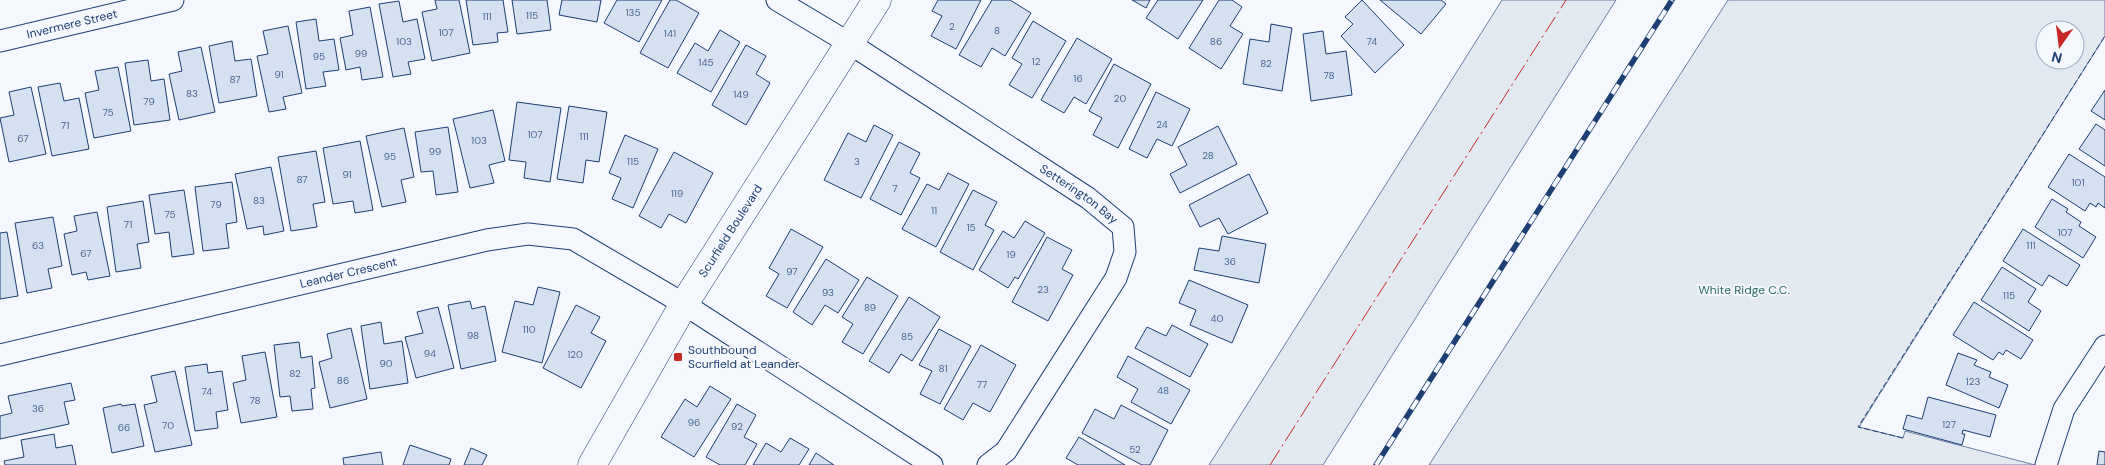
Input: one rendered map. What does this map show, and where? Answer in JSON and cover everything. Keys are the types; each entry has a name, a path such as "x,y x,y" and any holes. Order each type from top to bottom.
{"street":[{"name":"Invermere Street","path":"0,41 173,0"},
{"path":"777,0 849,43"},
{"name":"Scurfield Boulevard","path":"592,465 684,304 877,0"},
{"name":"Setterington Bay","path":"849,43 1088,198 1123,226 1125,252 1116,278 1006,451 988,465"},
{"name":"Leander Crescent","path":"0,355 487,240 528,234 573,239 684,304"},
{"path":"684,304 932,465"},
{"path":"2046,465 2064,409 2105,346"}],"green space":[{"path":"1502,0 1616,0 1323,465 1209,465"},
{"name":"White Ridge C.C.","path":"1728,0 2105,0 2105,36 2085,68 2085,20 2035,20 2035,70 2084,70 1859,427 1903,438 1905,431 2035,465 1429,465"}],"building":[{"path":"435,0 459,0 470,53 432,61 422,12 437,9"},
{"path":"466,0 503,0 508,32 497,33 498,42 473,45"},
{"path":"512,0 547,0 551,30 517,34"},
{"path":"562,0 601,0 597,22 559,15"},
{"path":"617,0 662,0 639,42 604,23"},
{"path":"670,0 676,0 699,13 668,68 640,53"},
{"path":"938,0 981,0 956,49 931,36 942,16 932,11"},
{"path":"992,0 1010,0 1031,13 1005,56 992,48 981,67 959,55"},
{"path":"1132,0 1150,0 1146,8"},
{"path":"1158,0 1203,0 1178,39 1146,18"},
{"path":"1219,0 1232,0 1242,7 1230,26 1243,34 1221,69 1189,48"},
{"path":"1362,0 1404,45 1375,73 1341,36 1353,24 1345,17"},
{"path":"1380,0 1441,0 1446,4 1421,34"},
{"path":"399,1 403,22 417,19 425,59 408,62 411,74 393,77 379,4"},
{"path":"370,7 383,77 362,80 360,67 346,70 340,38 353,35 349,11"},
{"path":"316,19 319,41 334,39 339,70 323,72 326,86 306,89 296,22"},
{"path":"1033,21 1066,41 1032,98 1009,85 1022,64 1012,58"},
{"path":"1271,24 1292,28 1282,91 1243,84 1250,39 1269,42"},
{"path":"288,26 302,93 283,97 286,109 269,112 257,56 268,54 263,31"},
{"path":"720,30 740,42 711,92 677,73 695,43 708,51"},
{"path":"1323,31 1326,54 1346,51 1352,95 1311,101 1303,34"},
{"path":"1077,38 1112,59 1086,104 1074,97 1064,113 1041,100"},
{"path":"232,41 235,61 251,59 257,96 219,103 209,46"},
{"path":"746,45 766,56 756,74 770,83 746,125 712,105"},
{"path":"201,47 215,112 179,120 169,74 182,71 178,52"},
{"path":"148,60 151,81 164,79 170,120 134,125 125,63"},
{"path":"1114,64 1151,84 1118,148 1093,135 1102,118 1089,111"},
{"path":"118,67 131,131 94,138 85,93 99,90 95,71"},
{"path":"60,83 64,101 79,98 89,149 52,156 38,87"},
{"path":"31,87 46,154 9,162 0,118 14,115 9,92"},
{"path":"2105,90 2105,120 2091,111"},
{"path":"1156,92 1190,109 1172,146 1157,139 1147,158 1129,149"},
{"path":"517,102 561,108 550,182 524,178 526,162 509,160"},
{"path":"569,106 607,112 599,162 586,160 583,183 557,179"},
{"path":"493,110 505,161 489,165 494,183 470,188 453,119"},
{"path":"2096,124 2105,130 2105,166 2079,149"},
{"path":"874,125 893,135 861,198 824,180 848,133 866,142"},
{"path":"1218,126 1237,164 1180,193 1170,174 1187,165 1178,147"},
{"path":"448,127 458,192 436,195 433,171 421,172 415,132"},
{"path":"404,128 414,177 401,180 406,202 382,207 366,136"},
{"path":"625,135 658,149 633,208 612,199 621,178 609,173"},
{"path":"360,141 373,210 355,213 353,201 333,204 323,148"},
{"path":"899,142 920,153 910,173 920,178 901,215 870,199"},
{"path":"316,151 325,202 313,204 317,227 291,231 278,157"},
{"path":"674,152 713,173 686,223 669,214 661,228 639,216"},
{"path":"2069,154 2105,177 2105,208 2098,203 2096,207 2090,203 2085,211 2048,187"},
{"path":"271,167 284,231 264,235 263,226 247,229 235,174"},
{"path":"948,173 969,184 936,247 902,229 927,184 939,190"},
{"path":"1249,174 1268,213 1228,234 1219,218 1200,227 1189,205"},
{"path":"232,182 237,222 226,224 229,248 203,251 195,187"},
{"path":"184,190 194,254 172,257 169,232 155,234 149,195"},
{"path":"973,190 997,202 985,225 994,230 973,270 940,252"},
{"path":"2052,199 2068,209 2066,212 2081,222 2079,226 2096,237 2083,258 2035,227"},
{"path":"143,201 149,242 137,244 141,268 116,272 107,207"},
{"path":"97,212 110,276 88,280 86,272 72,275 64,234 77,231 74,216"},
{"path":"53,217 62,266 48,269 52,288 27,293 15,223"},
{"path":"1025,221 1045,233 1018,279 1015,277 1008,288 979,270 1003,231 1014,238"},
{"path":"791,229 823,247 787,308 766,296 779,274 769,268"},
{"path":"2023,229 2080,265 2067,286 2049,275 2042,286 2003,261"},
{"path":"7,232 18,296 0,299 0,233"},
{"path":"1222,236 1266,244 1259,283 1194,270 1199,248 1219,251"},
{"path":"1047,237 1072,250 1062,269 1073,275 1048,321 1012,302"},
{"path":"826,259 859,280 838,313 825,305 812,325 793,312"},
{"path":"2002,267 2036,289 2028,302 2041,311 2029,331 1981,300"},
{"path":"867,277 898,296 863,354 842,342 853,324 842,317"},
{"path":"1189,280 1248,305 1232,343 1190,325 1196,310 1179,303"},
{"path":"538,287 560,292 542,363 502,352 515,301 533,305"},
{"path":"909,297 940,317 912,361 901,354 889,373 869,361"},
{"path":"470,301 472,309 485,306 496,361 461,369 448,305"},
{"path":"1974,302 2033,340 2021,359 2006,350 2003,355 1999,352 1993,360 1953,335"},
{"path":"576,305 600,317 591,333 606,341 581,388 543,368"},
{"path":"438,307 454,368 416,378 405,337 423,333 417,312"},
{"path":"381,322 384,344 402,341 408,383 370,389 361,326"},
{"path":"1172,325 1208,344 1190,377 1135,348 1147,327 1166,336"},
{"path":"351,328 367,399 330,408 319,362 332,358 327,334"},
{"path":"939,329 971,346 940,404 920,394 932,371 919,365"},
{"path":"299,342 301,358 312,356 315,388 311,389 313,409 292,411 290,396 280,397 274,345"},
{"path":"981,345 1016,365 990,412 973,403 963,420 944,409"},
{"path":"265,352 277,417 241,423 233,383 246,380 242,356"},
{"path":"1958,353 1977,360 1974,365 1991,372 1989,377 2008,385 1999,408 1946,385"},
{"path":"1128,356 1190,390 1171,424 1131,402 1138,389 1117,377"},
{"path":"207,364 208,373 222,371 228,410 216,412 218,428 195,431 185,367"},
{"path":"175,371 192,445 155,452 144,405 157,402 151,376"},
{"path":"71,383 75,400 64,402 69,424 0,439 0,416 12,413 8,396"},
{"path":"710,386 731,399 694,457 661,437 685,399 697,407"},
{"path":"1928,397 1996,415 1990,437 1963,430 1962,434 1965,434 1962,445 1903,429 1907,415 1922,419"},
{"path":"121,404 122,406 135,404 144,446 112,453 103,408"},
{"path":"737,404 756,415 744,437 757,444 745,465 720,465 706,457"},
{"path":"1121,405 1168,430 1150,465 1142,465 1082,433 1095,409 1114,419"},
{"path":"54,434 56,448 72,445 76,465 5,465 4,461 24,457 21,440"},
{"path":"1079,437 1125,465 1078,465 1066,458"},
{"path":"790,438 809,449 799,465 753,465 766,443 781,452"},
{"path":"410,445 451,459 449,465 403,465"},
{"path":"471,448 487,455 482,465 464,465"},
{"path":"2099,451 2105,452 2105,465 2097,465"},
{"path":"381,452 383,465 344,465 343,458"},
{"path":"816,453 834,465 809,465"}],"railway":[{"path":"1376,465 1672,0"}],"fence":[{"path":"1903,438 1858,427 2105,36"}],"power":[{"path":"1270,465 1566,0"}],"place":[{"name":"Southbound Scurfield at Leander","path":"678,357"}]}
